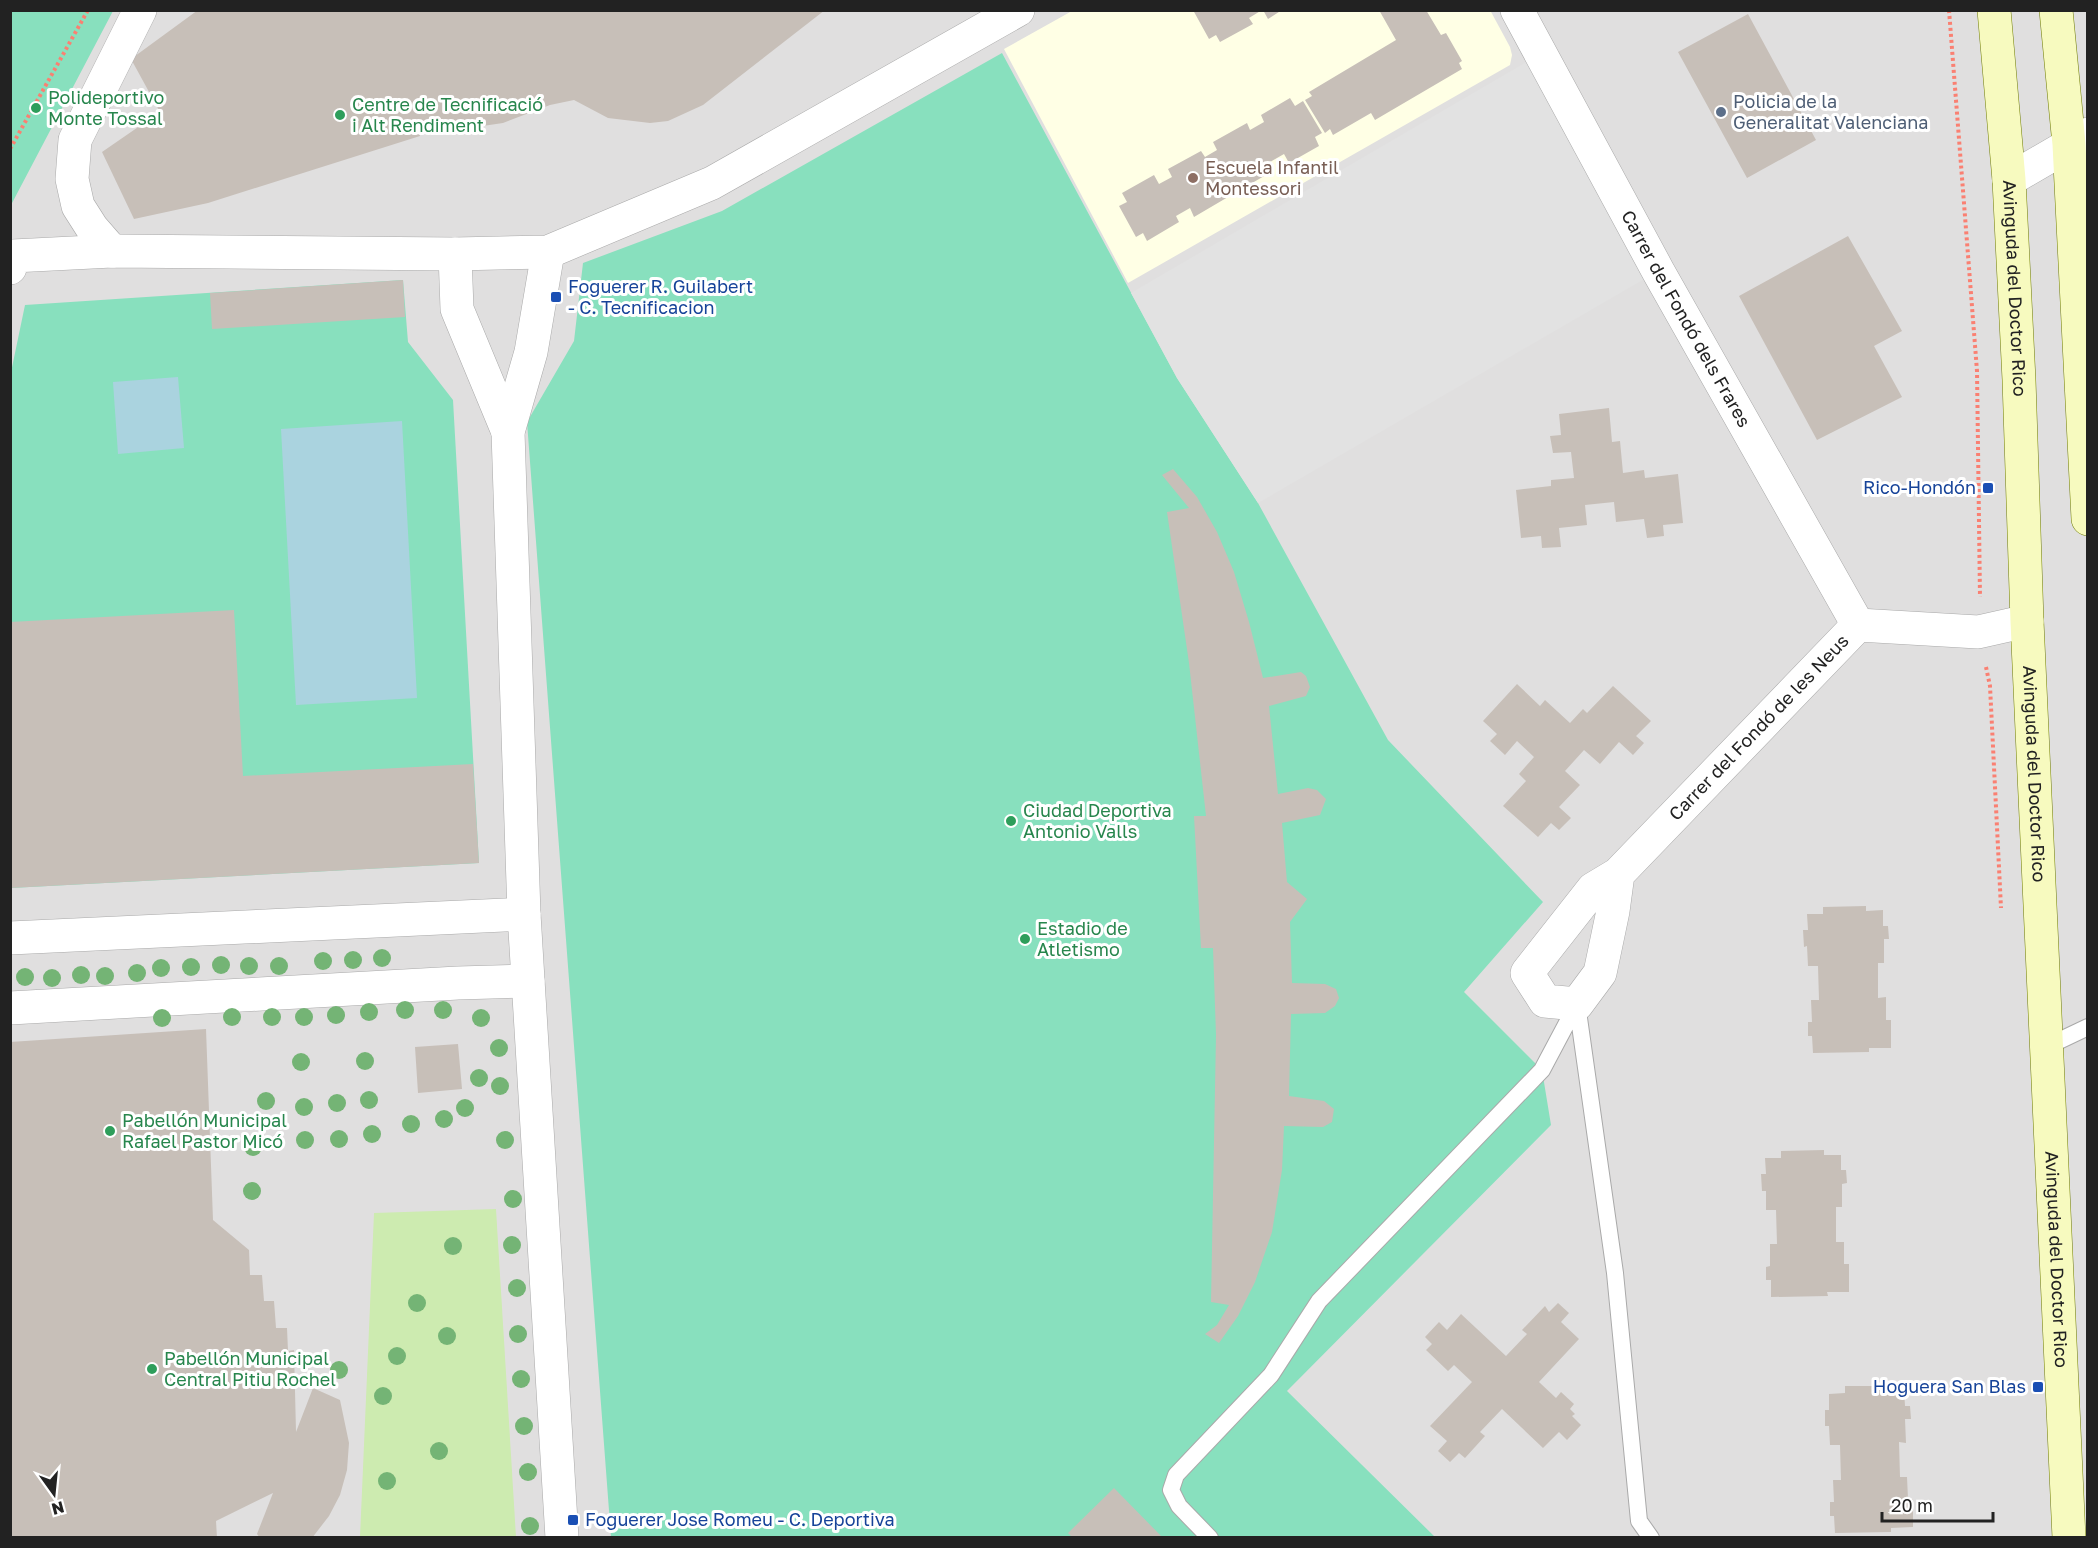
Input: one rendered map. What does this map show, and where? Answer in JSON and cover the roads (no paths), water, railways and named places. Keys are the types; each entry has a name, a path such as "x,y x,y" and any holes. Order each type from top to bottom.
{"street":[{"path":"112,251 92,228 78,206 72,179 75,140 140,10"},
{"path":"12,262 112,251 455,254 548,252 712,183 1018,10"},
{"name":"Carrer del Fondó dels Frares","path":"1517,10 1658,271 1858,626"},
{"name":"Avinguda del Doctor Rico","path":"1994,10 2009,180 2069,1538"},
{"path":"2056,10 2078,139 2088,519"},
{"path":"2009,180 2078,139"},
{"path":"548,252 531,352 508,432 524,914 562,1538"},
{"path":"455,254 457,309 508,432"},
{"name":"Carrer del Fondó de les Neus","path":"1577,1004 1545,1001 1527,973 1593,889 1618,874 1858,626 1978,632 2027,621"},
{"path":"1577,1004 1600,973 1618,874"},
{"path":"10,938 524,914"},
{"path":"10,1008 528,981"}],"lane":[{"path":"1210,1538 1179,1506 1171,1490 1176,1475 1271,1375 1319,1301 1542,1070 1577,1004"},
{"path":"1577,1004 1615,1273 1639,1521 1651,1538"},
{"path":"2046,1047 2088,1027"}],"water":[{"path":"178,377 184,448 118,454 113,382"},
{"path":"402,421 417,698 296,705 281,429"}],"place":[{"name":"Polideportivo Monte Tossal","path":"36,108"},
{"name":"Policia de la Generalitat Valenciana","path":"1721,112"},
{"name":"Centre de Tecnificació i Alt Rendiment","path":"340,115"},
{"name":"Escuela Infantil Montessori","path":"1193,178"},
{"name":"Foguerer R. Guilabert - C. Tecnificacion","path":"556,297"},
{"name":"Rico-Hondón","path":"1988,488"},
{"name":"Ciudad Deportiva Antonio Valls","path":"1011,821"},
{"name":"Estadio de Atletismo","path":"1025,939"},
{"name":"Pabellón Municipal Rafael Pastor Micó","path":"110,1131"},
{"name":"Pabellón Municipal Central Pitiu Rochel","path":"152,1369"},
{"name":"Hoguera San Blas","path":"2038,1387"},
{"name":"Foguerer Jose Romeu - C. Deportiva","path":"573,1520"}]}
